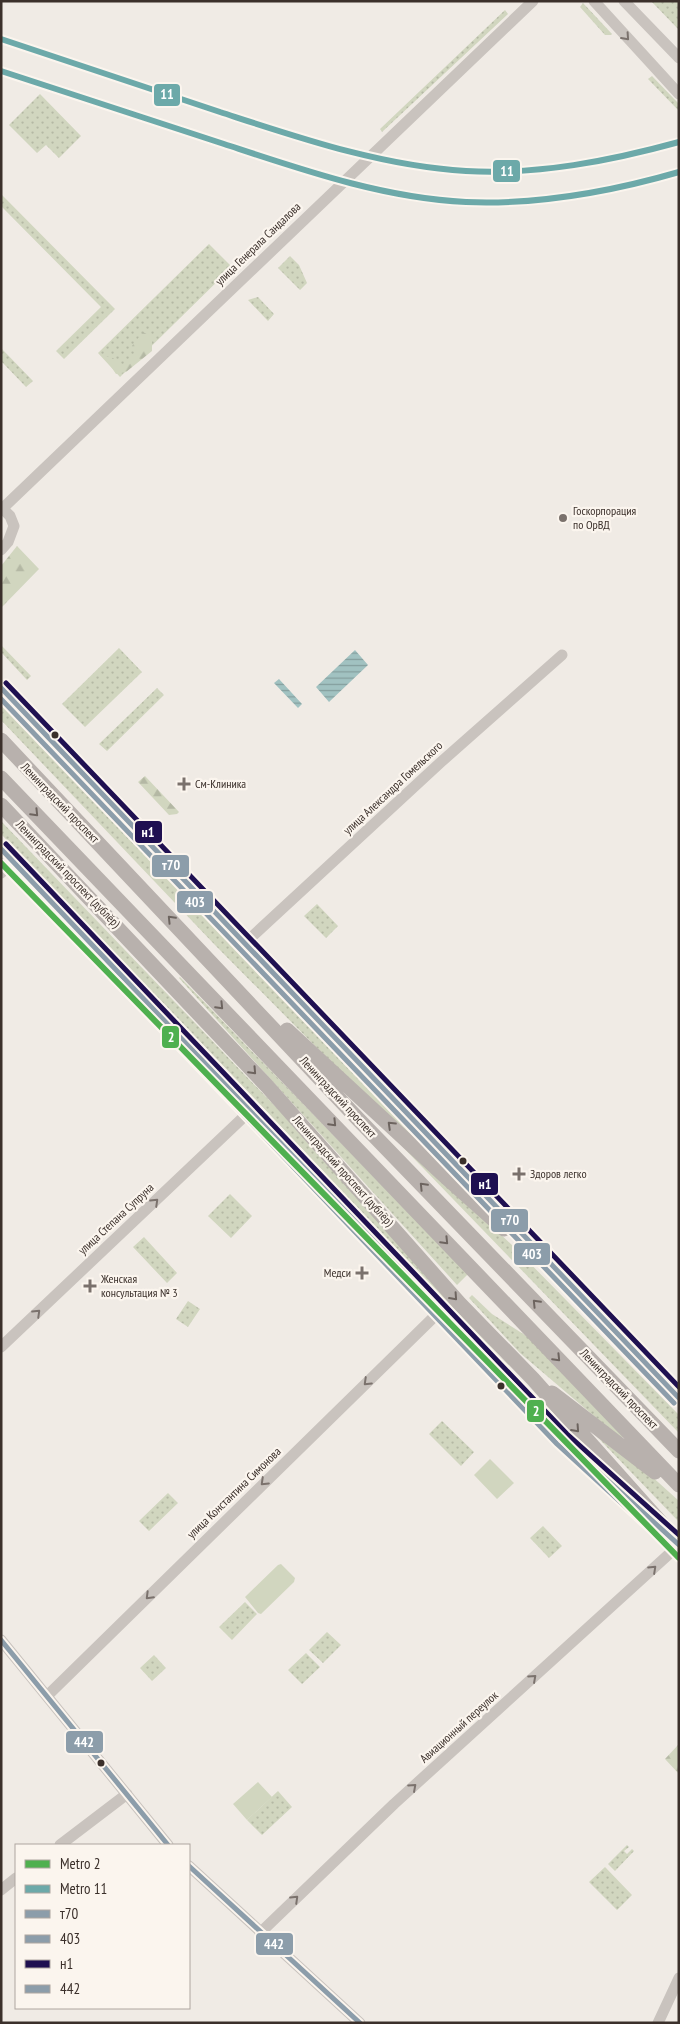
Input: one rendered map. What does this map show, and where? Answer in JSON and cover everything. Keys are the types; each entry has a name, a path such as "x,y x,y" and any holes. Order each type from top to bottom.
{"main road":[{"path":"1,688 679,1398"},
{"name":"Ленинградский проспект","path":"1,740 358,1118 679,1451"},
{"name":"Ленинградский проспект","path":"1,778 679,1485"},
{"name":"Ленинградский проспект (дублёр)","path":"1,805 260,1079 459,1303 532,1379 679,1544"},
{"name":"Ленинградский проспект (дублёр)","path":"1,849 562,1439 679,1544"},
{"path":"205,955 447,1178 570,1286"},
{"path":"532,1379 634,1454 679,1492"}],"street":[{"name":"улица Генерала Сандалова","path":"1,550 8,542 14,526 10,516 2,507 533,1"},
{"path":"594,1 679,94"},
{"path":"624,1 679,58"},
{"name":"улица Александра Гомельского","path":"244,944 441,762 562,655"},
{"path":"1,873 13,862"},
{"name":"улица Степана Супруна","path":"1,1347 250,1111"},
{"name":"улица Константина Симонова","path":"47,1696 440,1311"},
{"name":"Авиационный переулок","path":"260,1933 400,1799 679,1544"},
{"path":"1,1640 167,1844"},
{"path":"61,1844 127,1794"},
{"path":"190,1867 360,2023"},
{"path":"1,1890 15,1879"},
{"path":"658,2023 679,1978"}],"green space":[{"path":"651,1 679,1 679,30"},
{"path":"583,3 611,35 605,35 580,7"},
{"path":"505,10 508,14 382,132 380,129"},
{"path":"652,76 679,104 679,111 648,79"},
{"path":"40,94 81,136 59,158 46,145 37,153 9,125"},
{"path":"1,194 115,309 64,359 56,351 101,307 1,206"},
{"path":"209,244 232,267 120,377 98,353"},
{"path":"290,256 299,265 307,283 300,290 278,268"},
{"path":"258,297 274,314 268,321 248,300"},
{"path":"143,332 152,337 152,351 126,372 116,374 104,356 113,358 122,366 130,363 135,355 132,346"},
{"path":"1,348 33,381 26,387 1,361"},
{"path":"17,546 39,569 1,608 1,566"},
{"path":"1,645 31,676 27,680 1,652"},
{"path":"119,648 142,672 85,727 62,704"},
{"path":"157,688 164,695 107,751 99,744"},
{"path":"1,700 450,1172 323,1054 214,944 1,720"},
{"path":"145,776 179,812 177,814 169,815 138,782"},
{"path":"1,821 320,1153 449,1301 566,1429 255,1099 1,834"},
{"path":"317,904 338,926 326,938 304,916"},
{"path":"179,978 468,1274 457,1285"},
{"path":"369,1109 513,1246 679,1415 679,1433 367,1110"},
{"path":"230,1194 252,1216 231,1238 208,1216"},
{"path":"144,1237 177,1273 167,1283 133,1247"},
{"path":"472,1295 492,1314 528,1337 624,1436 621,1439 520,1353 469,1298"},
{"path":"188,1301 200,1309 188,1327 176,1319"},
{"path":"581,1420 638,1464 679,1501 679,1522"},
{"path":"442,1421 474,1452 461,1466 429,1434"},
{"path":"490,1459 514,1483 497,1499 474,1475"},
{"path":"168,1493 178,1503 149,1531 139,1521"},
{"path":"543,1526 562,1546 549,1558 530,1538"},
{"path":"281,1564 295,1578 294,1582 261,1614 258,1613 245,1597"},
{"path":"245,1602 257,1614 232,1640 219,1627"},
{"path":"327,1632 341,1645 323,1663 309,1650"},
{"path":"306,1653 320,1667 302,1684 288,1670"},
{"path":"154,1655 166,1668 152,1681 140,1668"},
{"path":"679,1744 679,1774 665,1759"},
{"path":"258,1782 272,1797 247,1820 233,1804"},
{"path":"278,1791 292,1807 262,1835 247,1820"},
{"path":"627,1845 629,1847 624,1851 627,1854 632,1849 634,1851 615,1871 608,1864"},
{"path":"605,1867 632,1895 617,1910 589,1882"}],"water":[{"path":"355,650 368,665 329,702 316,687"},
{"path":"279,679 302,704 298,708 274,683"}],"metro line":[{"name":"11","path":"1,39 311,141 372,157 434,168 493,172 547,169 600,161 679,142"},
{"name":"11","path":"1,71 313,173 404,195 466,202 547,199 627,186 679,172"},
{"name":"2","path":"1,863 679,1558"}],"transit line":[{"name":"н1","path":"6,683 679,1387"},
{"name":"т70","path":"1,688 679,1398"},
{"name":"403","path":"1,699 674,1403"},
{"name":"н1","path":"6,844 567,1434 679,1535"},
{"name":"т70","path":"1,849 562,1439 679,1545"},
{"name":"403","path":"1,860 557,1444 674,1551"},
{"name":"442","path":"1,1640 167,1844"},
{"name":"442","path":"190,1867 360,2023"}],"place":[{"name":"Госкорпорация по ОрВД","path":"563,518"},
{"name":"См-Клиника","path":"184,784"},
{"name":"Здоров легко","path":"519,1174"},
{"name":"Медси","path":"362,1273"},
{"name":"Женская консультация № 3","path":"90,1286"}]}
